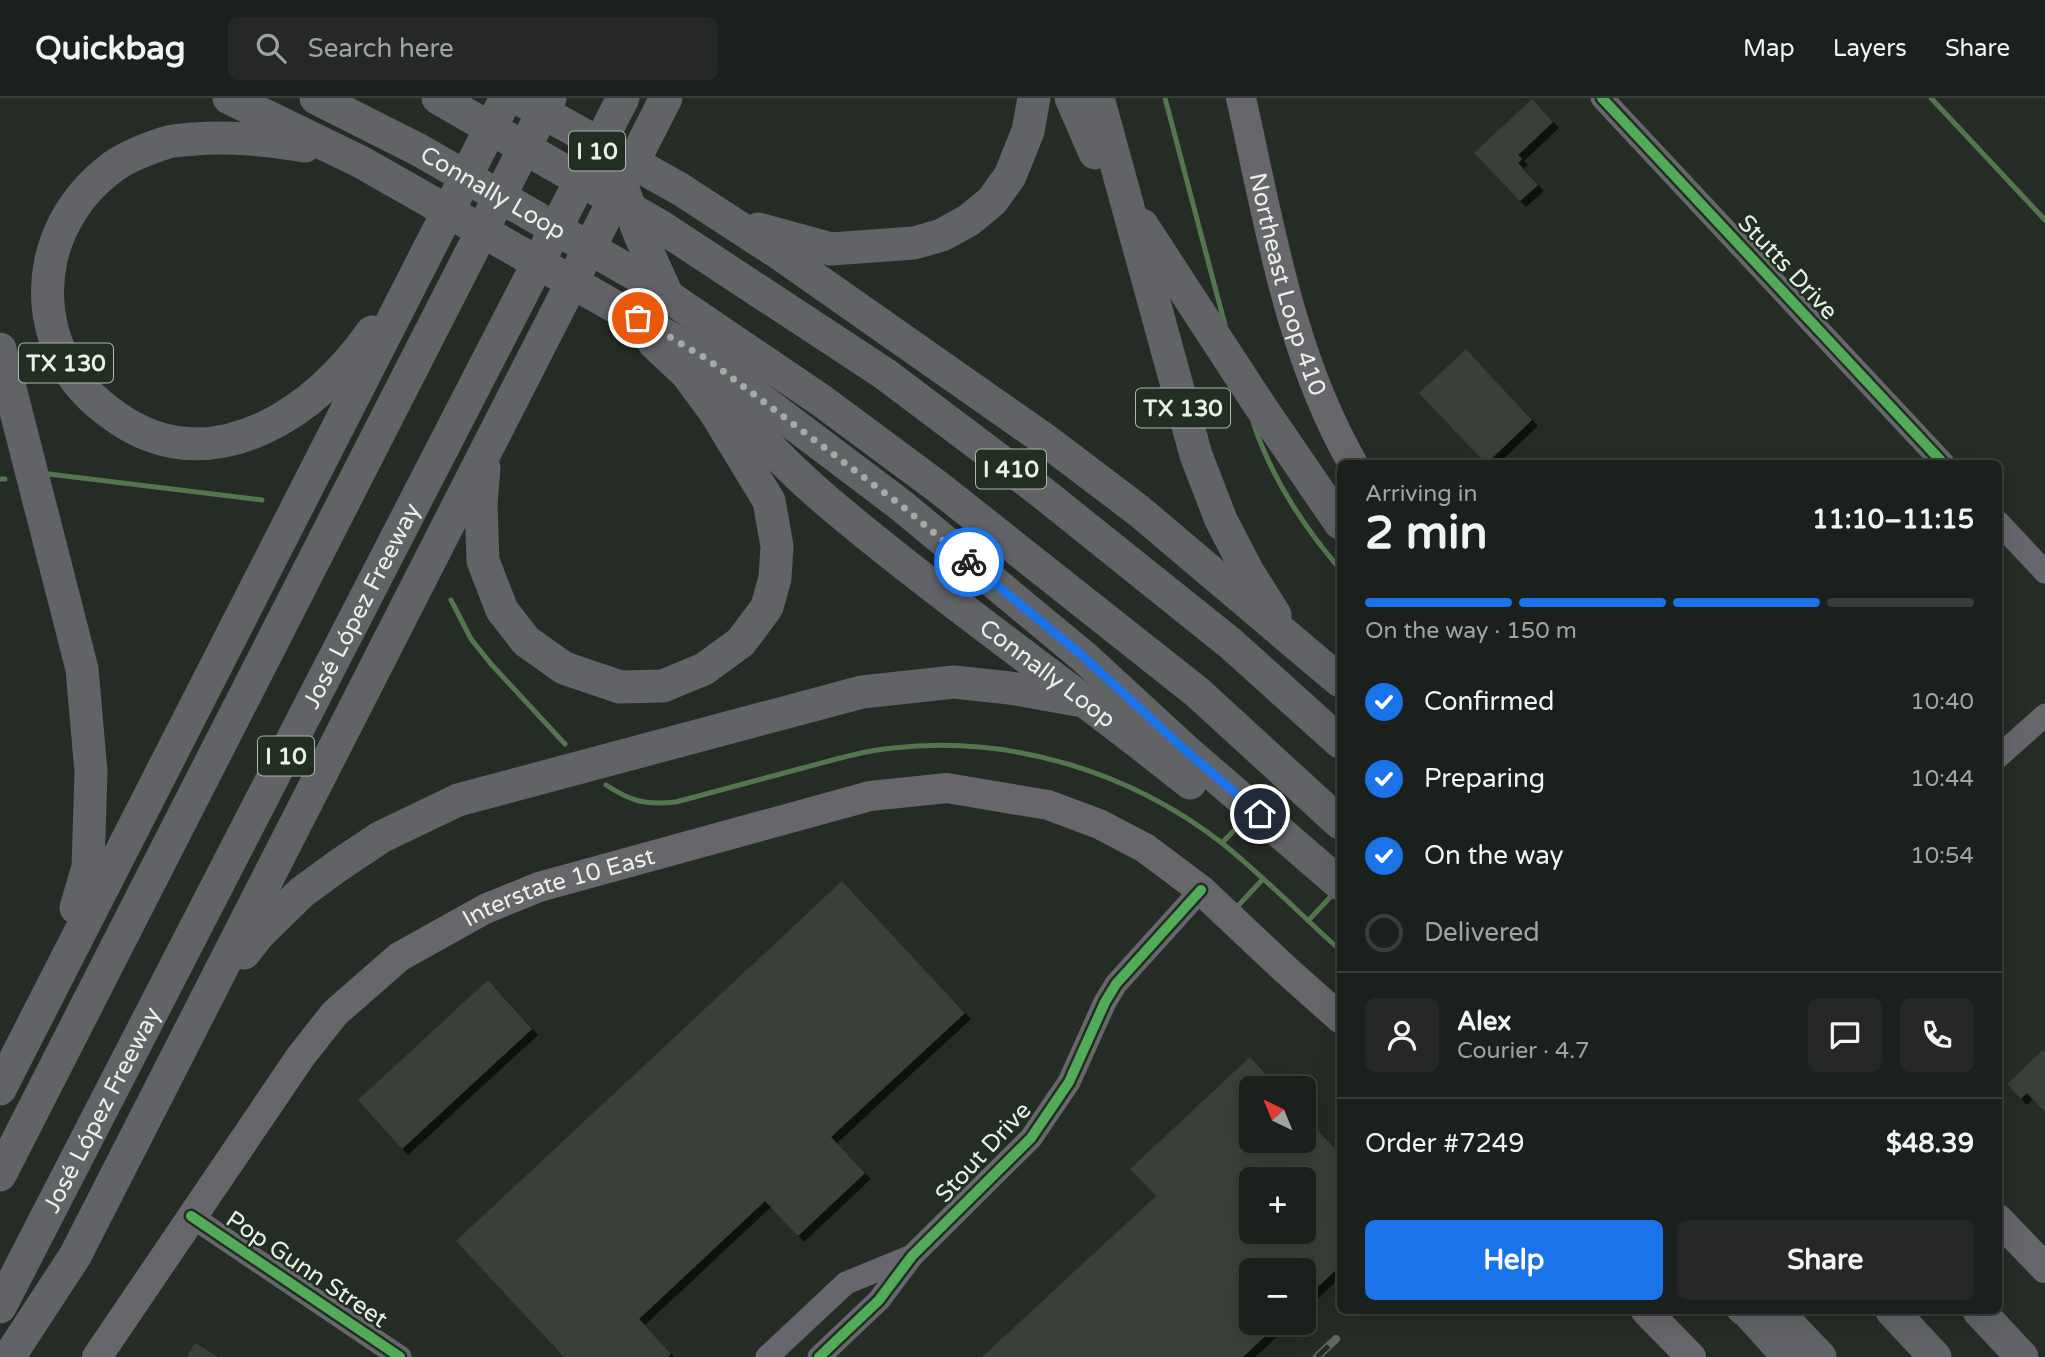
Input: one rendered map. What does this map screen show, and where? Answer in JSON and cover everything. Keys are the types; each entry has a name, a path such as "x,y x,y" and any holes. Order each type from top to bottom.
{"highway":[{"path":"229,98 361,162"},
{"name":"Connally Loop","path":"316,98 419,150 638,276 822,401 938,487 1197,692 1337,820"},
{"name":"TX 130","path":"506,98 429,249 363,345 314,396 277,423 242,438 204,443 163,441 110,414 88,395 68,368 52,326 47,292 50,258 62,227 85,193 111,168 169,142 224,136 321,148 361,162 401,184 615,304 707,359 902,506 1084,657 1337,888"},
{"path":"518,98 680,189 780,254 1044,439 1139,511 1337,678"},
{"name":"I 10","path":"0,1175 550,98"},
{"name":"Connally Loop","path":"600,98 618,177 643,244 680,321 730,401 750,427 830,505 981,624 1120,727 1298,869 1337,889"},
{"name":"José López Freeway","path":"0,1307 623,98"},
{"path":"9,1357 75,1256 666,98"},
{"path":"649,133 674,98"},
{"path":"721,216 766,232 831,249 914,243 942,235 969,220 984,207 1010,176 1028,131 1034,98"},
{"path":"1071,98 1094,152 1337,519"},
{"name":"TX 130","path":"1098,98 1196,455 1221,520 1248,572 1280,624 1337,678"},
{"name":"I 410","path":"440,99 660,226 885,374 1039,490 1230,643 1337,739"},
{"path":"0,1089 429,249"},
{"path":"485,456 481,504 483,561 502,610 526,641 564,668 620,687 663,686 704,669 741,642 766,607 775,578 777,546 769,501 715,412 687,374 615,304"},
{"path":"0,349 82,669 92,772 88,867 52,986"},
{"path":"211,993 259,934 302,892 381,837 437,809 458,800 862,692 954,682 1072,698 1185,750"},
{"path":"1750,1314 1788,1357"},
{"path":"1779,1314 1820,1357"},
{"path":"1802,1314 1842,1357"},
{"path":"1895,1314 1935,1357"},
{"path":"1982,1314 2022,1357"}],"main road":[{"name":"Northeast Loop 410","path":"1241,98 1291,319 1338,437 1351,460"},
{"name":"Interstate 10 East","path":"97,1357 301,1056 335,1013 399,957 485,909 538,887 870,796 947,788 1048,805 1099,824 1145,848 1201,890 1337,1015"},
{"path":"2002,1223 2045,1268"},
{"path":"1649,1314 1691,1357"}],"street":[{"name":"Stutts Drive","path":"1602,98 1940,460"},
{"path":"2002,526 2045,572"},
{"path":"2002,753 2045,715"},
{"name":"Stout Drive","path":"818,1357 879,1300 912,1255 1031,1138 1069,1082 1105,1002 1116,984 1201,890"},
{"name":"Pop Gunn Street","path":"191,1216 400,1357"},
{"name":"Stout Drive","path":"767,1357 846,1283 912,1255"}],"building":[{"path":"1532,99 1553,122 1518,155 1522,159 1518,163 1538,185 1520,201 1474,153"},
{"path":"1466,349 1532,420 1490,460 1482,460 1419,393"},
{"path":"842,881 965,1013 831,1137 865,1173 798,1236 765,1201 639,1319 671,1354 668,1357 564,1357 456,1241"},
{"path":"488,980 532,1029 402,1149 358,1100"},
{"path":"2043,1050 2045,1112 2027,1093 2021,1099 2007,1084"},
{"path":"1250,1057 1268,1076 1239,1076 1239,1153 1316,1153 1316,1128 1337,1151 1337,1269 1316,1289 1316,1258 1239,1258 1239,1335 1266,1335 1243,1357 982,1357 1156,1196 1130,1169"},
{"path":"195,1343 218,1357 187,1357"}],"waterway":[{"path":"1165,98 1225,325"},
{"path":"1931,98 2045,220"},
{"path":"1253,422 1269,462 1289,500 1337,565"},
{"path":"49,474 262,500"},
{"path":"0,479 5,479"},
{"path":"451,600 471,639 565,744"},
{"path":"606,785 639,801 665,803 881,749 937,745 1024,753 1108,778 1148,796 1186,818 1222,843 1337,947"},
{"path":"1222,843 1243,821"},
{"path":"1236,908 1262,880"},
{"path":"1308,921 1334,893"},
{"path":"1729,1314 1736,1321"}],"railway":[{"path":"1317,1357 1336,1339"}],"cycle path":[{"path":"1602,98 1940,460"},
{"path":"819,1357 879,1300 912,1256 1031,1138 1069,1082 1105,1002 1116,984 1201,890"},
{"path":"191,1216 400,1357"}],"way so far":[{"path":"638,318 707,359 902,506 969,562"}],"route":[{"path":"969,562 1084,657 1185,750 1260,814"}]}
